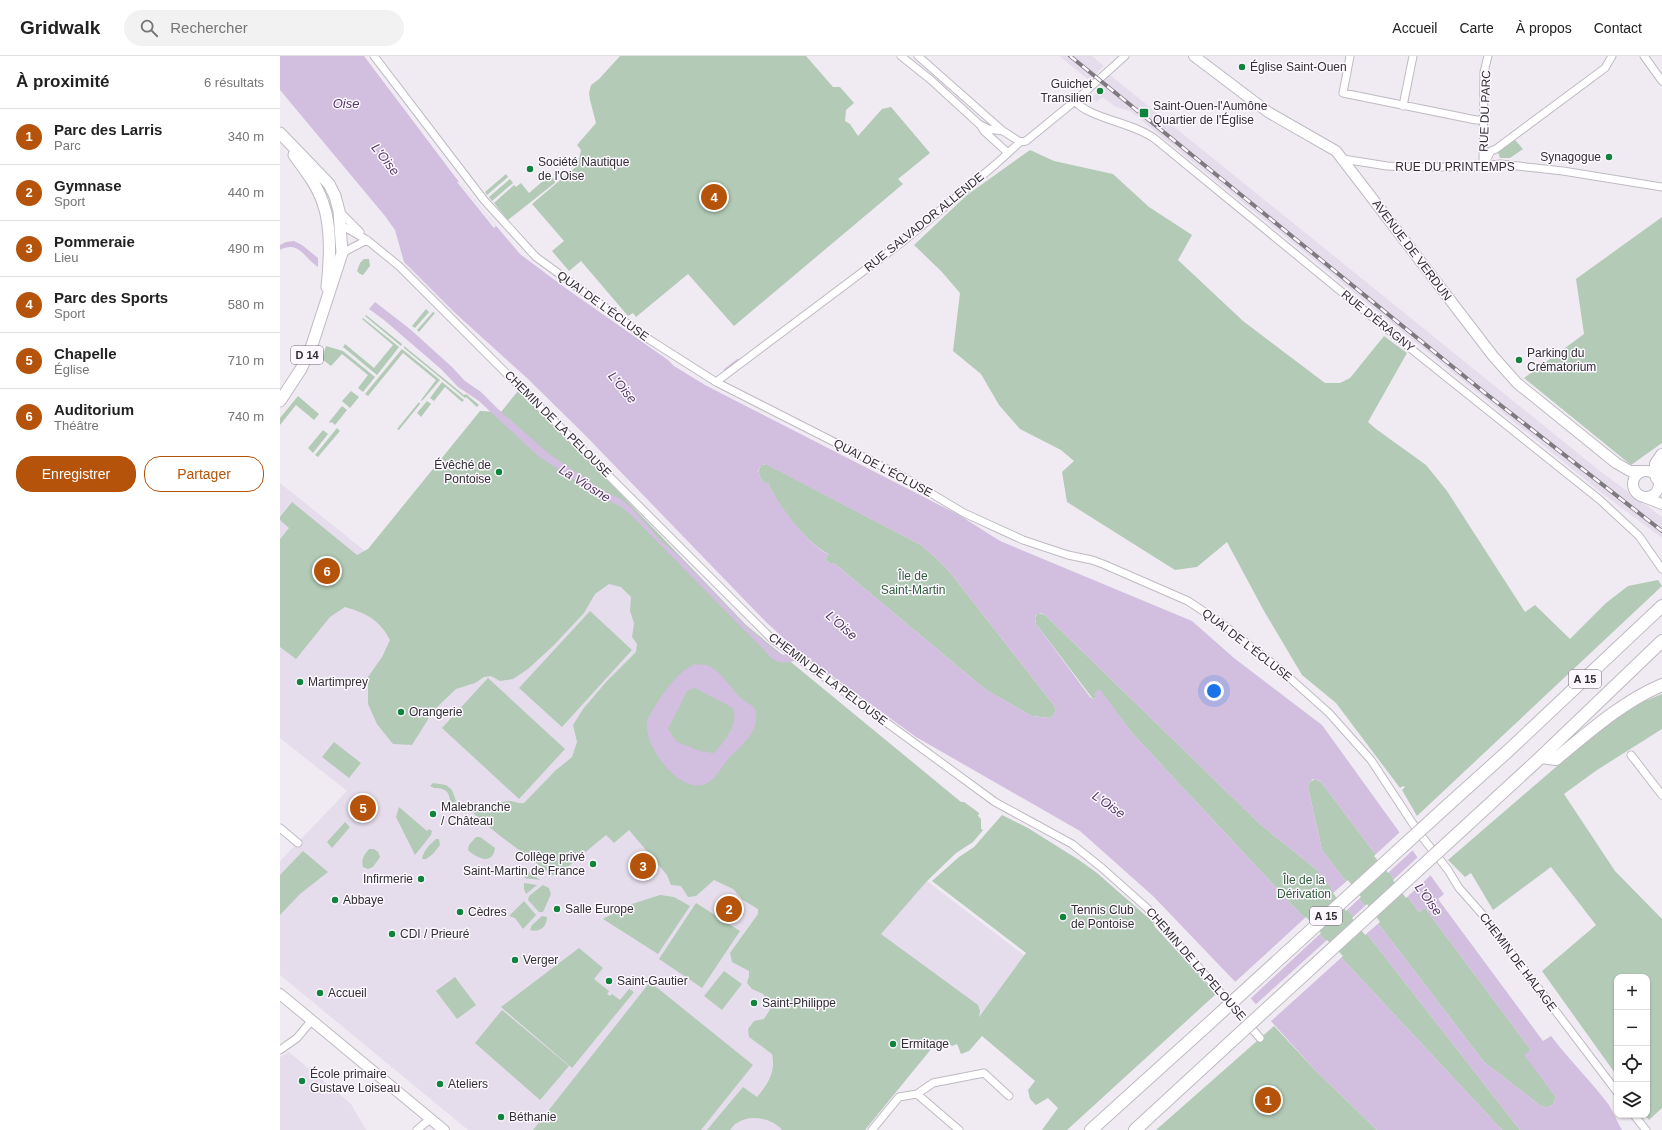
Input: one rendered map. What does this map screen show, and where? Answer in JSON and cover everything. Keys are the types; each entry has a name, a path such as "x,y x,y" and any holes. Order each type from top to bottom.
{"highway":[{"path":"1659,483 1656,464 1662,455"},
{"name":"A 15","path":"1091,1130 1508,752 1662,606"},
{"name":"A 15","path":"1135,1130 1541,757 1662,641"},
{"path":"1541,757 1556,759 1604,719 1636,698 1662,685"}],"main road":[{"name":"AVENUE DE VERDUN","path":"1194,56 1268,112 1333,149 1343,159 1493,356 1517,382 1616,463 1630,471 1642,471"},
{"name":"D 14","path":"280,134 329,184 335,196 339,211 342,252 307,356 288,390 280,401"},
{"name":"D 14","path":"280,134 314,184 323,204 327,226 329,256 324,305"},
{"path":"327,226 341,225"},
{"name":"AVENUE DE VERDUN","path":"1616,463 1633,488"},
{"path":"1644,497 1654,494 1658,488 1659,483 1650,471 1642,471 1634,477 1633,488 1637,494 1644,497 1662,504"},
{"path":"280,994 444,1130"}],"street":[{"name":"QUAI DE L'ÉCLUSE","path":"374,56 484,200 536,257 650,340 716,382 907,479 971,516 1023,540 1068,555 1103,564 1203,610 1282,671 1328,713 1371,760 1419,833"},
{"path":"901,56 931,80 1007,152"},
{"path":"918,56 1004,131 1020,142"},
{"name":"RUE SALVADOR ALLENDE","path":"716,382 901,243 996,164 1007,152 1020,142 1026,141 1075,101 1125,56"},
{"path":"1350,56 1342,93 1476,120 1483,120"},
{"path":"1403,106 1413,56"},
{"name":"RUE DU PARC","path":"1483,166 1484,72 1488,56"},
{"path":"1483,166 1491,151 1496,149 1605,68 1612,56"},
{"path":"1644,56 1662,82"},
{"name":"RUE D'ÉRAGNY","path":"1075,101 1084,109 1141,130 1156,139 1415,352 1586,488 1639,536 1662,569"},
{"path":"979,124 988,128 1004,131"},
{"name":"RUE DU PRINTEMPS","path":"1343,159 1387,166 1483,166 1500,164 1563,171 1662,187"},
{"name":"CHEMIN DE LA PELOUSE","path":"339,211 367,240 399,266 771,638 995,802 1072,844 1102,868 1147,908 1260,1038"},
{"name":"CHEMIN DE LA PELOUSE","path":"341,225 367,240"},
{"path":"342,252 367,240"},
{"path":"1632,755 1662,794"},
{"path":"280,828 298,843"},
{"name":"CHEMIN DE HALAGE","path":"1419,833 1448,870 1459,888 1482,914 1614,1088"},
{"path":"280,1050 297,1038 312,1020"},
{"path":"872,1130 899,1097 918,1094 933,1083 984,1073 1009,1096"},
{"path":"918,1094 959,1130"},
{"path":"1636,1118 1646,1130"},
{"path":"417,1130 430,1119"}],"shaded area":[{"path":"1059,56 1092,56 1104,66 1089,80"},
{"path":"1110,75 1600,471 1662,517 1662,538 1603,494 1130,111 1116,107 1102,97 1097,102 1092,98 1100,87 1099,85"},
{"path":"572,481 771,660 961,802 964,802 979,813 978,816 981,819 981,829 983,830 973,842 956,853 927,881 1025,956 978,1018 952,1046 947,1042 942,1042 942,1045 936,1043 865,1130 468,1130 280,975 280,861 347,791 280,738 280,483 365,551"},
{"name":"École primaire Gustave Loiseau","path":"289,1052 351,1104 366,1130 280,1130 280,1057"}],"green space":[{"path":"620,56 806,56 833,87 840,87 854,103 846,110 845,121 850,124 858,136 882,109 891,107 930,153 898,179 903,184 734,326 688,274 636,317 633,313 628,316 581,261 569,271 552,251 564,241 532,204 578,165 581,150 577,145 596,123 589,93 591,85 599,79"},
{"path":"1515,140 1523,149 1510,158 1500,158 1498,152"},
{"path":"1030,150 1054,161 1113,174 1149,207 1192,235 1178,260 1243,321 1325,383 1340,383 1350,378 1384,336 1407,353 1368,422 1426,465 1447,491 1525,612 1535,605 1570,639 1606,603 1628,586 1658,580 1662,586 1417,816 1402,790 1405,787 1403,786 1400,788 1336,703 1302,675 1264,611 1227,542 1197,567 1175,570 1067,502 1062,472 1074,461 1061,450 1020,429 999,405 981,374 953,351 960,293 941,271 914,245 967,195"},
{"path":"506,174 508,177 487,195 485,192"},
{"path":"550,175 556,182 508,220 494,203 514,185 516,187 521,183 529,193"},
{"path":"510,179 513,183 492,201 489,197"},
{"path":"1662,217 1662,443 1631,465 1524,378 1584,334 1576,279"},
{"path":"364,259 369,259 370,266 363,275 357,271 360,263"},
{"path":"426,309 429,312 415,328 412,326"},
{"path":"433,312 435,313 419,332 417,330"},
{"path":"366,315 402,344 401,346 365,316"},
{"path":"363,318 399,347 377,375 343,347 345,344 374,368 393,345 362,319"},
{"path":"326,346 343,351 375,377 363,392 358,388 368,375 342,354 331,366 322,359"},
{"path":"404,346 464,395 466,394 479,405 477,407 466,397 465,398 404,348"},
{"path":"402,349 440,380 422,401 421,400 436,380 403,353 368,396 365,394"},
{"path":"442,382 464,400 462,402 445,387 434,401 430,398"},
{"path":"351,391 359,397 350,408 342,401"},
{"path":"518,391 590,462 746,625 961,802 964,802 979,813 978,816 981,819 981,829 983,830 973,842 956,853 927,881 881,934 978,1005 980,1011 979,1017 1026,953 932,881 959,857 974,847 1002,815 1028,828 1097,873 1153,922 1155,927 1216,994 1067,1130 1042,1130 1058,1108 1048,1098 1036,1105 1030,1099 1028,1090 1035,1081 982,1036 969,1051 961,1054 957,1044 952,1046 947,1042 942,1042 942,1045 936,1043 865,1130 782,1130 767,1120 754,1118 742,1120 735,1124 730,1130 707,1130 743,1087 757,1097 768,1082 772,1072 772,1054 749,1037 748,1029 754,1021 764,1019 771,1008 771,1005 763,994 752,989 747,983 749,971 732,962 730,953 758,914 758,909 743,900 733,889 714,880 696,896 688,897 681,886 671,885 667,875 629,830 614,843 606,835 558,875 552,875 470,810 470,805 475,802 484,805 509,801 524,803 555,771 572,757 577,742 573,725 583,709 607,681 636,652 637,644 632,637 634,623 630,611 631,597 621,587 609,584 595,594 584,613 554,645 528,669 513,679 500,681 491,676 484,677 475,683 456,689 434,710 412,745 393,744 377,724 368,704 368,677 382,657 390,640 382,627 372,618 345,607 330,617 296,659 280,647 280,539 289,528 280,520 280,517 292,502 357,555 368,549 480,411 501,412"},
{"path":"298,396 319,414 314,420 296,405 280,425 280,418"},
{"path":"427,401 431,404 421,417 417,413"},
{"path":"419,402 420,404 399,430 397,429"},
{"path":"342,406 347,410 335,425 332,422 329,422"},
{"path":"337,428 340,431 318,457 315,455"},
{"path":"323,430 328,434 313,453 308,448"},
{"name":"Île de Saint-Martin","path":"766,464 921,545 935,557 949,571 1052,703 1056,709 1053,716 1049,718 1032,716 986,690 834,563 832,565 825,559 829,554 812,542 803,533 778,502 768,483 765,484 761,479 759,470 762,465"},
{"path":"590,611 632,650 562,727 519,688"},
{"name":"Île de la Dérivation","path":"1038,613 1045,615 1261,825 1317,870 1520,1130 1502,1130 1132,733 1100,690 1093,699 1036,624 1035,618"},
{"path":"488,678 565,749 519,799 442,728"},
{"path":"1662,694 1662,729 1597,770 1564,794 1615,871 1662,919 1662,1108 1649,1120 1647,1118 1650,1118 1650,974 1614,974 1614,1072 1542,971 1596,925 1551,867 1493,910 1471,873 1465,877 1448,860 1599,730 1638,704"},
{"path":"334,742 361,763 349,778 322,757"},
{"name":"Île de la Dérivation","path":"1315,779 1321,782 1419,912 1425,908 1531,1050 1525,1055 1555,1096 1554,1102 1551,1106 1541,1106 1484,1062 1322,850 1308,787 1310,782"},
{"path":"433,783 446,785 452,790 456,801 453,804 445,790 430,786"},
{"path":"399,807 427,831 429,829 432,831 431,835 415,855 396,817"},
{"path":"345,822 350,827 332,848 327,842"},
{"path":"476,837 480,837 495,848 494,854 488,859 475,856 468,850 469,845"},
{"path":"436,839 439,839 440,845 433,854 426,859 422,859 427,848"},
{"path":"369,849 374,849 378,852 380,857 373,867 368,869 363,867 362,862 364,855"},
{"path":"303,851 328,872 300,894 280,915 280,875"},
{"path":"529,872 540,880 524,878"},
{"path":"524,883 537,885 526,894"},
{"path":"543,885 549,888 551,894 543,912 539,912 528,900 529,896"},
{"path":"660,895 674,897 690,906 658,954 603,919 629,905"},
{"path":"524,901 536,915 523,929 515,918 509,916"},
{"path":"696,903 740,931 702,988 659,959"},
{"path":"542,916 547,917 546,924 539,930 530,930 532,925"},
{"path":"579,948 603,968 594,979 609,991 607,994 610,996 612,994 620,1000 629,989 634,992 572,1068 501,1007"},
{"path":"724,971 742,984 722,1010 704,996"},
{"path":"455,977 476,1005 457,1019 436,991"},
{"path":"650,982 753,1065 701,1130 533,1130"},
{"path":"502,1010 569,1066 540,1100 475,1043"},
{"path":"1274,1026 1316,1071 1377,1130 1156,1130"}],"water":[{"path":"280,56 364,56 459,182 520,254 564,287 668,360 674,366 705,385 959,515 1000,541 1192,621 1234,658 1322,725 1444,894 1438,899 1543,1041 1551,1036 1609,1105 1614,1115 1614,1118 1616,1118 1622,1130 1520,1130 1317,870 1261,825 1045,615 1037,614 1035,618 1036,624 1090,697 1093,699 1096,697 1094,693 1100,689 1132,733 1502,1130 1377,1130 1316,1071 1244,991 1153,896 1080,831 916,737 799,652 767,623 585,435 528,379 454,312 404,262 395,230 280,90","holes":["764,464 921,545 935,557 949,571 1052,703 1056,709 1053,716 1049,718 1032,716 986,690 834,563 832,565 825,559 829,554 821,550 813,543 794,523 778,501 768,483 765,483 760,477 758,471 760,467","1313,779 1318,780 1419,912 1425,908 1531,1050 1524,1055 1555,1096 1554,1102 1551,1106 1541,1106 1484,1062 1322,850 1308,787"]},
{"path":"294,241 302,245 318,258 318,267 297,249 287,247 280,250 280,245 286,242"},
{"name":"La Viosne","path":"375,302 410,329 452,367 465,381 481,392 548,453 605,492 621,499 631,507 662,542 677,554 746,626 778,653 784,655 789,653 795,661 779,662 769,656 630,514 621,507 597,495 538,456 479,401 458,387 441,369 369,309"},
{"path":"694,664 705,665 718,672 743,700 754,708 756,712 755,727 748,739 728,759 710,782 696,786 686,783 676,777 669,770 653,748 647,728 648,718 672,682","holes":["695,688 733,708 734,721 730,732 714,753 700,751 677,742 668,729 687,691"]}],"pier":[{"path":"457,182 459,182 496,226 494,228"},
{"path":"1401,831 1414,849 1388,873 1374,856"},
{"path":"1419,856 1432,874 1406,898 1393,880"},
{"path":"1348,880 1361,897 1346,911 1333,893"},
{"path":"1367,904 1380,922 1365,935 1352,918"},
{"path":"1306,917 1321,933 1249,1000 1234,983"},
{"path":"1327,940 1343,956 1269,1023 1254,1006"}],"waterway":[{"path":"725,370 738,360"}],"railway":[{"path":"1070,56 1485,393 1662,531"}],"place":[{"name":"Église Saint-Ouen","path":"1242,67"},
{"name":"Guichet Transilien","path":"1100,91"},
{"name":"Saint-Ouen-l'Aumône Quartier de l'Église","path":"1144,113"},
{"name":"Synagogue","path":"1609,157"},
{"name":"Société Nautique de l'Oise","path":"530,169"},
{"name":"Parc des Sports","path":"714,197"},
{"name":"Parking du Crématorium","path":"1519,360"},
{"name":"Évêché de Pontoise","path":"499,472"},
{"name":"Auditorium","path":"327,571"},
{"name":"Martimprey","path":"300,682"},
{"name":"Orangerie","path":"401,712"},
{"name":"Chapelle","path":"363,808"},
{"name":"Malebranche / Château","path":"433,814"},
{"name":"Collège privé Saint-Martin de France","path":"593,864"},
{"name":"Pommeraie","path":"643,866"},
{"name":"Infirmerie","path":"421,879"},
{"name":"Abbaye","path":"335,900"},
{"name":"Salle Europe","path":"557,909"},
{"name":"Gymnase","path":"729,909"},
{"name":"Cèdres","path":"460,912"},
{"name":"Tennis Club de Pontoise","path":"1063,917"},
{"name":"CDI / Prieuré","path":"392,934"},
{"name":"Verger","path":"515,960"},
{"name":"Saint-Gautier","path":"609,981"},
{"name":"Accueil","path":"320,993"},
{"name":"Saint-Philippe","path":"754,1003"},
{"name":"Ermitage","path":"893,1044"},
{"name":"École primaire Gustave Loiseau","path":"302,1081"},
{"name":"Ateliers","path":"440,1084"},
{"name":"Parc des Larris","path":"1268,1100"},
{"name":"Béthanie","path":"501,1117"}],"water label":[{"name":"Oise","path":"346,103"},
{"name":"L'Oise","path":"386,159"},
{"name":"L'Oise","path":"623,387"},
{"name":"L'Oise","path":"842,625"},
{"name":"L'Oise","path":"1109,804"},
{"name":"L'Oise","path":"1429,899"}]}
